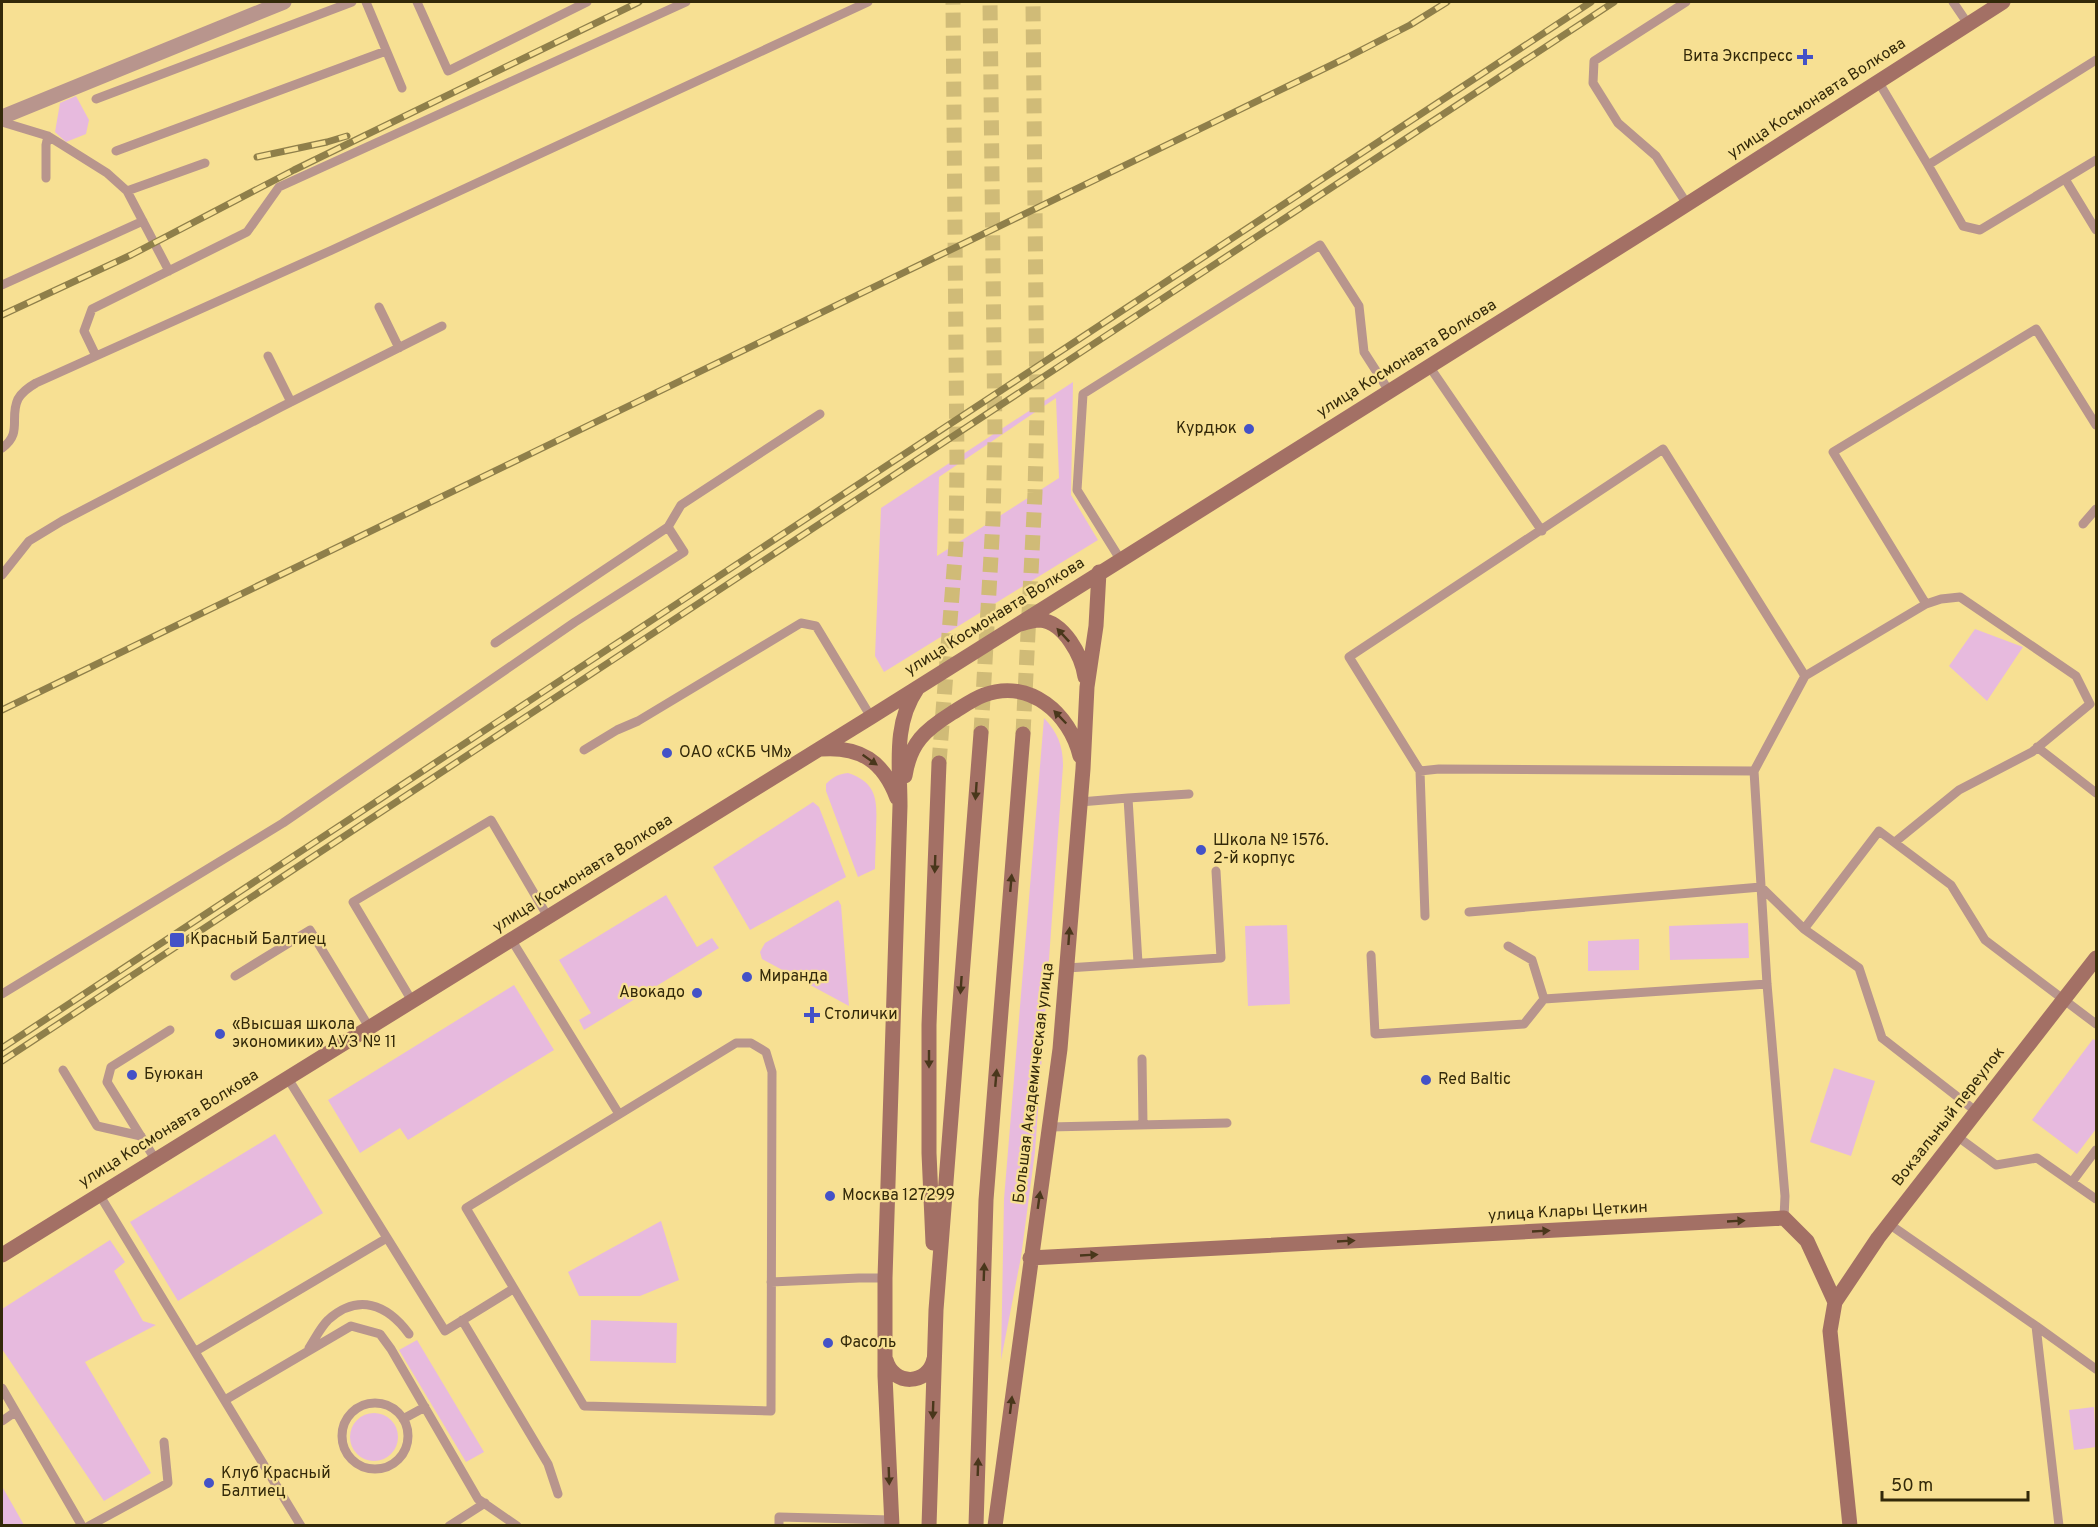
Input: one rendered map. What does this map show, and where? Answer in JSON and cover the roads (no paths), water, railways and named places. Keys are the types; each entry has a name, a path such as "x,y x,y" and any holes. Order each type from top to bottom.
{"main road":[{"name":"улица Космонавта Волкова","path":"2,1255 871,717 1687,204 1968,24 1993,4"},
{"name":"Большая Академическая улица","path":"995,1526 1060,1049 1083,769 1087,687 1096,626 1100,572"},
{"path":"1010,628 1041,620 1053,624 1071,643 1084,665 1087,687"},
{"path":"892,1523 885,1355 885,1278 900,806 900,730 904,713 919,686"},
{"path":"900,806 906,772 915,744 932,726 985,695 1007,691 1028,694 1044,702 1069,726 1077,741 1083,769"},
{"path":"929,1526 936,1310 981,733"},
{"path":"976,1526 986,1200 1023,734"},
{"path":"817,750 837,748 857,752 871,760 892,784 900,806"},
{"path":"936,1310 929,1153 929,1025 939,763"},
{"name":"Вокзальный переулок","path":"1835,1302 1889,1224 2097,958"},
{"path":"1784,1218 1807,1241 1835,1302 1830,1331 1850,1526"},
{"name":"улица Клары Цеткин","path":"1030,1257 1784,1218"},
{"path":"885,1355 890,1371 897,1377 914,1380 928,1372 935,1356"}],"street":[{"path":"2,119 285,2"}],"lane":[{"path":"96,99 352,2"},
{"path":"366,2 402,88"},
{"path":"417,2 448,71 587,2"},
{"path":"96,356 84,331 92,309 247,232 279,187 686,2"},
{"path":"2,448 11,440 15,431 17,402 27,389 868,2"},
{"path":"1686,2 1594,61 1593,83 1618,123 1656,156 1687,204"},
{"path":"1953,2 1968,24"},
{"path":"116,151 386,51"},
{"path":"1928,165 2097,60"},
{"path":"1878,81 1963,226 1980,230 2097,160"},
{"path":"2,119 48,136 107,173 127,191 170,271"},
{"path":"46,178 48,136"},
{"path":"127,191 205,163"},
{"path":"2065,179 2097,230"},
{"path":"2,285 143,220"},
{"path":"1120,559 1077,489 1083,394 1320,245 1359,306 1364,352 1389,391"},
{"path":"379,307 399,348"},
{"path":"2,575 29,541 54,526 442,326"},
{"path":"1926,604 1833,452 2037,329 2097,425"},
{"path":"268,356 291,402"},
{"path":"1429,366 1542,531"},
{"path":"495,643 668,527 681,505 820,414"},
{"path":"1425,916 1420,771 1349,657 1663,449 1805,676"},
{"path":"2083,524 2097,509"},
{"path":"2,994 283,823 575,622 684,552 668,527"},
{"path":"1784,1218 1785,1196 1767,984 1754,771 1805,676 1926,604 1941,599 1960,597 2076,676 2090,704 2037,747 1959,790 1895,842"},
{"path":"584,750 617,730 638,722 801,623 816,626 871,717"},
{"path":"2037,747 2097,793"},
{"path":"1420,771 1439,769 1754,771"},
{"path":"1080,802 1189,794"},
{"path":"1128,798 1138,963"},
{"path":"412,1001 353,902 491,820 548,917"},
{"path":"1804,929 1879,831 1950,885 1985,940 2097,1024"},
{"path":"1067,968 1221,958 1216,871"},
{"path":"1469,912 1761,886"},
{"path":"1761,886 1804,929 1859,968 1882,1038 1977,1112"},
{"path":"235,976 310,930 369,1027"},
{"path":"511,939 619,1114"},
{"path":"1508,946 1532,960 1544,999"},
{"path":"1371,955 1375,1034 1524,1024 1544,999 1767,984"},
{"path":"155,1159 107,1082 111,1067 170,1030"},
{"path":"736,1043 752,1043 766,1052 772,1072 771,1282 771,1411 584,1406 466,1208 736,1043"},
{"path":"1142,1059 1143,1124"},
{"path":"63,1070 97,1126 141,1136"},
{"path":"287,1077 445,1330 513,1289"},
{"path":"1049,1126 1227,1122"},
{"path":"1958,1137 1996,1165 2037,1158 2097,1200"},
{"path":"2072,1182 2097,1150"},
{"path":"99,1194 301,1526"},
{"path":"1889,1224 2097,1369"},
{"path":"196,1351 387,1238"},
{"path":"771,1282 885,1278"},
{"path":"308,1350 326,1322 341,1311 358,1305 380,1307 398,1319 409,1334"},
{"path":"462,1320 548,1464 558,1494"},
{"path":"225,1400 351,1326 380,1334 478,1499 517,1526"},
{"path":"2036,1326 2060,1526"},
{"path":"2,1388 82,1526"},
{"path":"375,1403 387,1405 403,1419 408,1441 399,1460 390,1466 380,1469 359,1466 345,1450 342,1440 347,1418 364,1405 375,1403"},
{"path":"403,1419 425,1407"},
{"path":"2,1421 15,1412"},
{"path":"89,1526 168,1484 164,1442"},
{"path":"449,1526 485,1503"},
{"path":"779,1526 779,1517 892,1523"}],"tunnel":[{"path":"939,763 956,544 953,2"},
{"path":"981,733 993,520 995,439 990,2"},
{"path":"1023,734 1037,412 1033,2"}],"railway":[{"path":"2,315 131,255 294,170 639,2"},
{"path":"2,710 1346,58 1410,25 1447,2"},
{"path":"2,1048 1591,2"},
{"path":"2,1061 1614,2"},
{"path":"257,157 347,136"}],"place":[{"name":"Вита Экспресс","path":"1805,57"},
{"name":"Курдюк","path":"1249,429"},
{"name":"ОАО «СКБ ЧМ»","path":"667,753"},
{"name":"Школа № 1576. 2-й корпус","path":"1201,850"},
{"name":"Красный Балтиец","path":"177,940"},
{"name":"Миранда","path":"747,977"},
{"name":"Авокадо","path":"697,993"},
{"name":"Столички","path":"812,1015"},
{"name":"«Высшая школа экономики» АУЗ № 11","path":"220,1034"},
{"name":"Буюкан","path":"132,1075"},
{"name":"Red Baltic","path":"1426,1080"},
{"name":"Москва 127299","path":"830,1196"},
{"name":"Фасоль","path":"828,1343"},
{"name":"Клуб Красный Балтиец","path":"209,1483"}]}
